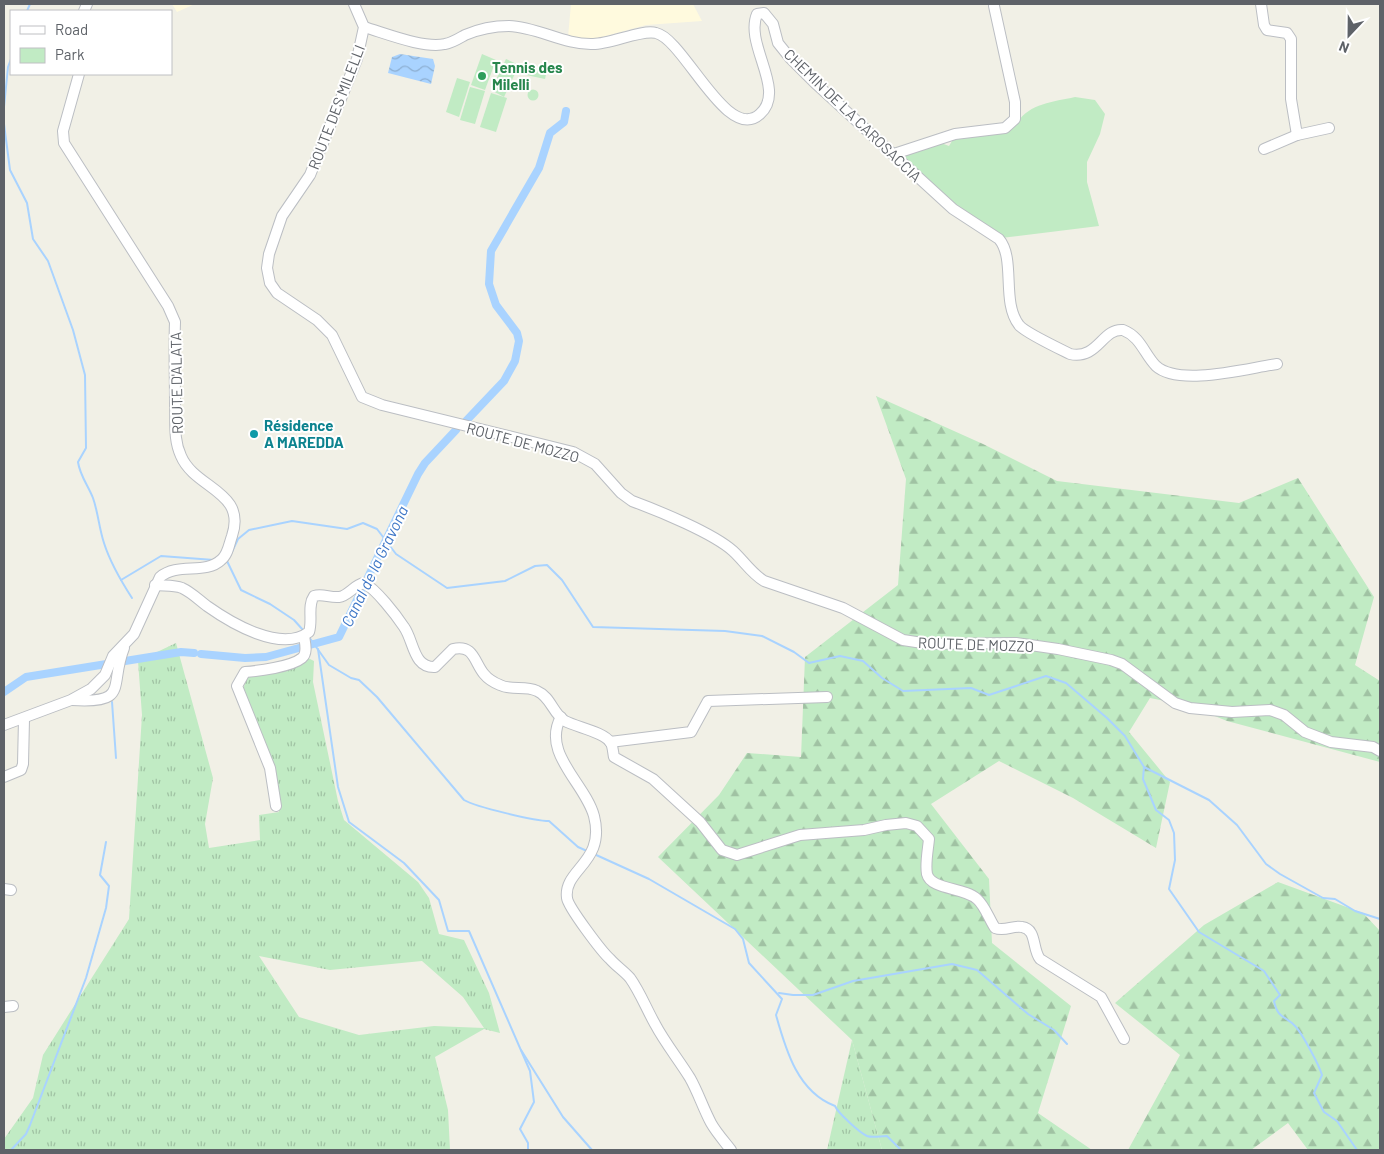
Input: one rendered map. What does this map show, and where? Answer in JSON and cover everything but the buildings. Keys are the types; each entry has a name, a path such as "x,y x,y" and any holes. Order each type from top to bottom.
{"street":[{"name":"ROUTE DES MILELLI","path":"354,4 364,27 357,59 323,147 310,175 282,216 269,254 267,268 270,283 277,292 317,320 332,335 358,392 368,400"},
{"path":"1260,4 1264,25 1267,30 1287,34 1291,39 1292,99 1297,135"},
{"path":"894,154 955,134 1005,128 1015,120 1015,102 994,6"},
{"name":"CHEMIN DE LA CAROSACCIA","path":"364,27 430,45 452,42 481,29 507,26 524,27 585,44 596,44 646,32 655,32 664,36 675,47 728,111 740,119 748,120 760,115 767,105 771,89 760,60 755,38 754,21 760,12 768,16 778,43 790,58 869,134 894,154 953,209 999,239 1004,245 1007,283 1016,320 1022,328 1077,356 1093,350 1108,335 1115,331 1123,330 1138,340 1156,366 1174,376 1202,375 1277,364"},
{"name":"ROUTE D'ALATA","path":"79,75 63,131 64,143 168,306 174,322 175,433 181,457 200,478 232,504 234,515 233,532 223,559 208,567 168,571 155,585 134,634 126,642"},
{"path":"1264,149 1297,135 1329,128"},
{"name":"ROUTE DE MOZZO","path":"368,400 555,447 585,458 632,501 720,542 734,552 752,574 764,581 843,608 903,640 928,644 1016,643 1058,649 1122,664 1175,703 1190,708 1232,712 1270,710 1284,715 1305,732 1331,742 1373,747 1380,751"},
{"path":"276,806 270,768 237,686 245,672 281,666 302,658 306,652 306,634 312,621 310,605 314,596 319,594 337,598 364,583 374,589 405,628 419,661 424,665 435,667 453,649 467,649 472,653 485,675 507,688 529,688 538,691 546,697 560,718 610,742 691,732 708,701 827,697"},
{"path":"155,585 184,589 209,608 263,636 289,639 306,634"},
{"path":"4,725 71,700 91,689 105,675 113,656 126,642"},
{"path":"71,700 106,698 115,690 118,684 120,658 126,642"},
{"path":"105,675 118,684"},
{"path":"560,718 556,726 558,753 576,779 593,815 597,835 594,850 572,879 567,890 568,904 609,958 628,975 639,991 655,1024 690,1079 712,1124 731,1150"},
{"path":"4,777 21,770 23,764 24,719"},
{"path":"610,742 614,757 653,779 700,822 722,850 729,854 738,855 800,835 864,830 886,824 917,826 929,839 927,874 931,882 938,886 964,890 977,898 995,928 1000,930 1021,926 1029,929 1033,936 1036,954 1040,959 1101,997 1124,1039"}],"shaded area":[{"path":"172,4 195,4 177,12"},
{"path":"571,4 693,4 702,21 646,25 587,41 568,37"}],"green space":[{"path":"482,54 496,60 485,90 471,85"},
{"path":"506,59 519,65 504,97 491,90"},
{"path":"528,67 547,70 545,79 526,75"},
{"path":"457,78 470,82 459,117 446,112"},
{"path":"470,87 485,91 475,124 460,120"},
{"path":"531,90 535,90 538,95 537,99 531,100 528,97 528,93"},
{"path":"491,93 507,98 496,132 480,127"},
{"path":"1075,97 1095,100 1105,114 1100,134 1087,162 1087,182 1099,226 1001,238 981,225 925,181 905,155 941,143 949,146 955,136 1017,123 1022,116 1035,107"},
{"path":"876,396 983,444 1057,481 1239,503 1298,478 1374,597 1355,665 1380,681 1380,762 1227,721 1190,706 1150,698 1129,732 1170,782 1156,848 1073,798 999,761 931,804 989,879 992,943 1071,1006 1038,1113 1092,1150 882,1150 852,1040 658,857 719,795 747,753 801,757 805,657 898,585 906,479"},
{"path":"176,643 213,778 205,824 209,848 260,840 259,815 279,812 277,783 243,690 247,676 308,658 314,661 313,682 338,801 344,820 418,882 429,898 439,934 464,940 489,993 500,1033 484,1029 435,1057 448,1110 450,1150 4,1150 4,1139 33,1098 43,1055 129,919 142,715 138,661","holes":["259,956 330,970 422,961 463,997 484,1028 434,1026 359,1035 299,1017"]},
{"path":"1278,882 1363,913 1380,931 1380,1150 1308,1150 1288,1123 1251,1150 1128,1150 1180,1055 1115,1003 1204,925"},
{"path":"852,1040 882,1150 827,1150"}],"water":[{"path":"400,54 433,59 435,66 431,84 388,73 392,57"}],"waterway":[{"path":"27,10 30,4"},
{"path":"4,107 10,62"},
{"name":"Canal de la Gravona","path":"466,421 504,381 515,361 519,341 517,333 496,305 489,284 491,251 539,168 550,133 564,122 566,111"},
{"path":"4,124 10,170 27,203 33,239 48,261 73,330 85,375 86,448 78,462 79,467 93,498 106,550 132,598"},
{"name":"Canal de la Gravona","path":"201,654 245,658 266,657 339,637 418,474 425,463 456,430"},
{"path":"230,556 238,539 249,530 292,521 347,529 363,523 377,529 396,554 447,588 505,581 535,566 547,565 562,580 593,627 725,631 762,636 794,652 809,663 840,656 863,661 882,678 903,691 971,688 989,695 1046,676 1066,683 1125,736 1144,767 1143,779 1156,810 1169,820 1174,833 1175,860 1169,889 1199,932 1264,971 1280,995 1274,1001 1278,1011 1299,1031 1320,1070 1322,1075 1314,1093 1324,1112 1337,1121 1357,1150"},
{"path":"121,580 161,556 214,560"},
{"path":"227,561 241,590 270,604 294,620 303,630"},
{"path":"309,637 329,665 351,678 359,680 377,697 464,800 506,813 549,821 578,847 587,851"},
{"path":"318,649 338,787 349,822 404,863 439,900 448,931 469,931 530,1071 534,1102 520,1129 528,1143 528,1150"},
{"name":"Canal de la Gravona","path":"4,692 26,677 181,652 194,653"},
{"path":"112,702 116,758"},
{"path":"1144,767 1209,800 1237,825 1266,864 1280,874 1323,898 1335,899 1355,911 1380,919"},
{"path":"11,1150 26,1134 30,1125 86,978 106,908 109,886 100,875 106,842"},
{"path":"594,854 649,879 735,929 743,939 749,963 782,999 776,1015 789,1056 803,1081 822,1100 835,1106 845,1118 864,1134 871,1137 887,1136 901,1150"},
{"path":"779,993 813,995 853,981 952,964 977,970 1028,1014 1054,1030 1067,1044"},
{"path":"521,1050 563,1117 592,1150"}],"place":[{"name":"Tennis des Milelli","path":"482,76"},
{"name":"Résidence A MAREDDA","path":"254,434"}]}
